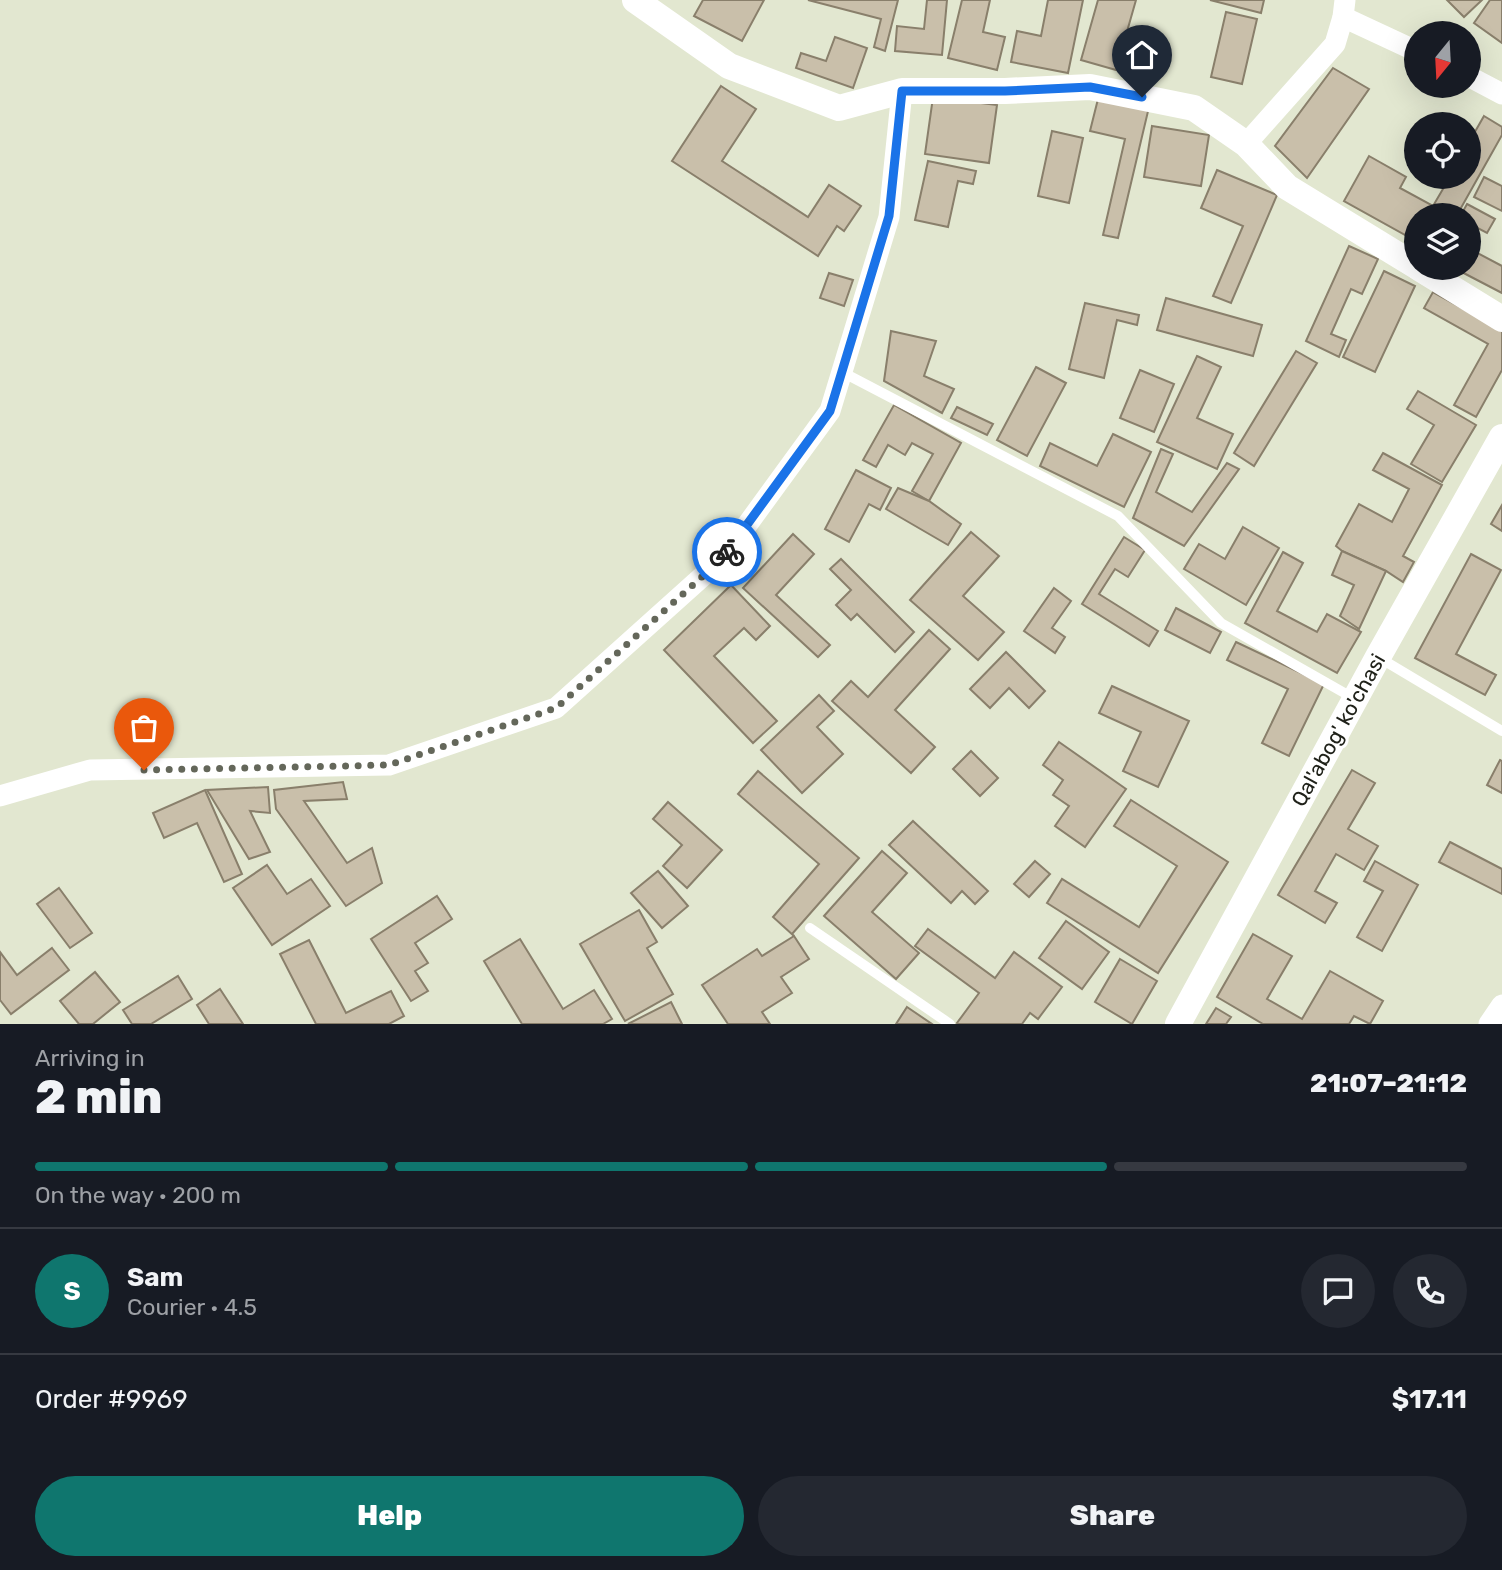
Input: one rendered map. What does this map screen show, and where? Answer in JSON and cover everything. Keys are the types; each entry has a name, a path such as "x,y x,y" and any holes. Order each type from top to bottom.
{"street":[{"path":"635,0 729,66 839,108 902,91 1005,91 1090,87 1194,108 1246,145 1287,187 1404,259"},
{"path":"1246,145 1335,44 1344,8 1404,44"},
{"path":"1481,83 1502,94"},
{"path":"0,796 90,771 389,765 556,708 723,558 830,411 889,216 902,91"},
{"path":"1438,280 1502,319"},
{"name":"Qal'abog' ko'chasi","path":"1178,1024 1378,657 1502,437"},
{"path":"1489,1024 1502,1005"}],"lane":[{"path":"842,372 1118,516 1220,623 1355,699"},
{"path":"1378,657 1502,730"},
{"path":"810,928 950,1024"}],"building":[{"path":"703,0 764,0 742,41 694,16"},
{"path":"808,0 898,0 885,51 874,47 881,19"},
{"path":"927,0 947,0 942,55 895,51 897,26 924,29"},
{"path":"962,0 990,0 983,32 1005,37 997,70 948,58"},
{"path":"1048,0 1083,0 1068,73 1011,62 1017,31 1041,36"},
{"path":"1098,0 1136,0 1116,70 1081,60"},
{"path":"1210,0 1264,0 1261,13"},
{"path":"1447,0 1482,0 1464,17"},
{"path":"1490,0 1502,0 1502,43 1481,28 1481,21 1475,21"},
{"path":"1226,12 1257,19 1242,84 1211,77"},
{"path":"835,37 867,48 853,88 796,68 801,53 826,61"},
{"path":"1333,68 1369,89 1307,178 1275,146"},
{"path":"721,86 756,109 722,161 808,217 829,185 861,206 844,231 837,226 818,256 672,161"},
{"path":"1099,95 1149,107 1118,238 1103,235 1125,139 1090,131"},
{"path":"933,97 997,105 989,163 925,154"},
{"path":"1484,116 1502,127 1502,135 1481,172 1481,121"},
{"path":"1152,126 1209,135 1201,186 1144,177"},
{"path":"1052,131 1083,138 1069,203 1038,196"},
{"path":"1369,156 1404,176 1400,188 1428,203 1404,203 1404,234 1344,201"},
{"path":"928,161 976,171 973,184 958,181 948,227 915,220"},
{"path":"1217,170 1277,195 1231,303 1213,296 1243,226 1201,208"},
{"path":"1484,177 1502,186 1502,211 1474,197 1478,189 1481,189"},
{"path":"1443,189 1472,189 1464,203 1435,203"},
{"path":"1481,212 1495,219 1487,233 1481,230"},
{"path":"1349,246 1378,259 1362,294 1351,289 1331,334 1346,340 1339,357 1306,341"},
{"path":"1481,255 1502,266 1502,293 1477,280 1481,280"},
{"path":"1384,271 1415,286 1375,372 1343,357"},
{"path":"829,273 853,280 844,306 820,298"},
{"path":"1433,292 1502,330 1502,370 1476,417 1454,405 1488,344 1424,308"},
{"path":"1166,298 1262,325 1253,356 1157,330"},
{"path":"1085,303 1139,315 1137,325 1117,320 1104,378 1069,369"},
{"path":"891,331 936,341 924,376 954,389 942,413 884,381"},
{"path":"1296,351 1317,363 1254,466 1234,453"},
{"path":"1197,356 1221,367 1197,418 1233,434 1217,469 1157,442"},
{"path":"1036,367 1066,383 1027,456 997,440"},
{"path":"1140,370 1174,384 1154,432 1120,418"},
{"path":"1418,391 1476,425 1442,482 1411,464 1434,425 1407,409"},
{"path":"894,405 961,443 929,501 912,491 933,454 912,443 905,455 888,445 876,467 863,460"},
{"path":"957,407 993,424 987,435 951,418"},
{"path":"1113,434 1151,452 1124,507 1040,466 1050,443 1097,466"},
{"path":"1161,449 1173,454 1156,492 1192,512 1227,463 1239,469 1184,546 1133,518"},
{"path":"1383,453 1442,485 1403,556 1414,562 1403,582 1336,546 1359,504 1392,522 1409,489 1373,470"},
{"path":"856,470 891,488 880,510 869,504 849,542 825,529"},
{"path":"898,488 929,501 961,524 948,545 886,509"},
{"path":"1502,505 1502,531 1491,524"},
{"path":"1243,527 1279,548 1246,605 1184,569 1199,544 1225,559"},
{"path":"971,532 999,556 963,596 1004,632 978,660 910,600"},
{"path":"793,534 814,554 776,595 830,645 818,657 743,588"},
{"path":"1124,537 1145,550 1128,577 1115,569 1099,594 1158,631 1149,646 1082,604"},
{"path":"1342,551 1386,571 1359,629 1340,616 1354,585 1332,575"},
{"path":"1283,552 1303,563 1277,611 1317,632 1327,614 1361,632 1337,673 1245,623"},
{"path":"1471,554 1501,570 1456,654 1496,675 1485,695 1415,658"},
{"path":"841,559 914,632 895,652 857,614 851,620 836,605 851,590 830,569"},
{"path":"731,585 770,626 756,640 744,628 714,656 777,721 753,743 664,650"},
{"path":"1054,588 1071,601 1052,628 1065,637 1055,653 1024,631"},
{"path":"1176,608 1221,632 1210,653 1165,630"},
{"path":"929,630 950,649 895,710 935,747 911,773 832,701 851,681 868,697"},
{"path":"1236,642 1324,684 1289,756 1262,743 1288,689 1227,660"},
{"path":"1006,652 1045,691 1029,708 1009,688 990,708 970,689"},
{"path":"1112,686 1189,721 1158,787 1123,771 1141,732 1099,713"},
{"path":"819,695 834,711 817,727 843,754 802,793 761,750"},
{"path":"1059,742 1126,789 1085,847 1055,826 1069,806 1053,795 1063,780 1043,765"},
{"path":"971,751 998,778 980,796 953,769"},
{"path":"1500,760 1502,761 1502,793 1487,785"},
{"path":"1352,770 1375,783 1348,829 1378,846 1364,870 1336,854 1315,891 1337,903 1325,923 1278,895"},
{"path":"758,771 859,858 792,934 794,936 773,917 819,864 738,794"},
{"path":"343,782 347,799 304,801 347,863 372,848 382,883 346,906 276,809 274,790"},
{"path":"268,787 270,813 250,811 270,852 249,859 207,790"},
{"path":"205,790 242,874 224,882 197,823 164,838 153,813"},
{"path":"1131,800 1228,862 1158,973 1047,903 1062,879 1139,927 1177,866 1114,826"},
{"path":"668,802 722,850 687,888 663,866 682,845 653,819"},
{"path":"913,821 988,891 975,904 962,891 951,903 889,845"},
{"path":"1450,842 1502,869 1502,894 1439,862"},
{"path":"882,851 907,873 872,912 919,953 896,979 824,916"},
{"path":"1035,861 1050,874 1029,897 1014,884"},
{"path":"1375,861 1418,885 1382,951 1357,937 1383,891 1364,881"},
{"path":"267,865 287,894 311,879 330,906 272,945 233,888"},
{"path":"658,871 688,906 662,928 631,893"},
{"path":"59,888 92,933 70,948 37,904"},
{"path":"437,896 452,919 415,943 428,963 415,971 428,991 411,1001 371,939"},
{"path":"639,910 657,942 647,948 673,994 625,1021 580,944"},
{"path":"1066,921 1109,952 1082,989 1039,958"},
{"path":"928,929 995,978 1014,952 1062,987 1038,1019 1030,1013 1022,1024 959,1024 957,1023 979,993 915,946"},
{"path":"1253,934 1292,956 1267,999 1302,1019 1330,971 1383,1001 1370,1024 1354,1016 1349,1024 1263,1024 1217,997"},
{"path":"794,936 809,959 781,977 792,993 762,1012 770,1024 728,1024 702,985 757,949 762,956"},
{"path":"520,939 563,1009 594,990 612,1019 603,1024 522,1024 484,961"},
{"path":"309,940 346,1013 391,991 404,1016 389,1024 316,1024 280,954"},
{"path":"52,948 69,970 11,1014 0,1000 0,952 17,975"},
{"path":"1120,959 1157,981 1132,1024 1095,1002"},
{"path":"95,972 120,1002 93,1024 79,1024 60,1001"},
{"path":"178,976 192,999 151,1024 132,1024 123,1010"},
{"path":"220,989 243,1024 209,1024 197,1005"},
{"path":"671,1002 682,1024 628,1024"},
{"path":"907,1007 932,1024 896,1024"},
{"path":"1216,1008 1231,1017 1226,1024 1206,1024"}],"way so far":[{"path":"144,770 389,765 556,708 727,552"}],"route":[{"path":"727,552 830,411 889,216 902,91 1005,91 1090,87 1142,97"}]}
